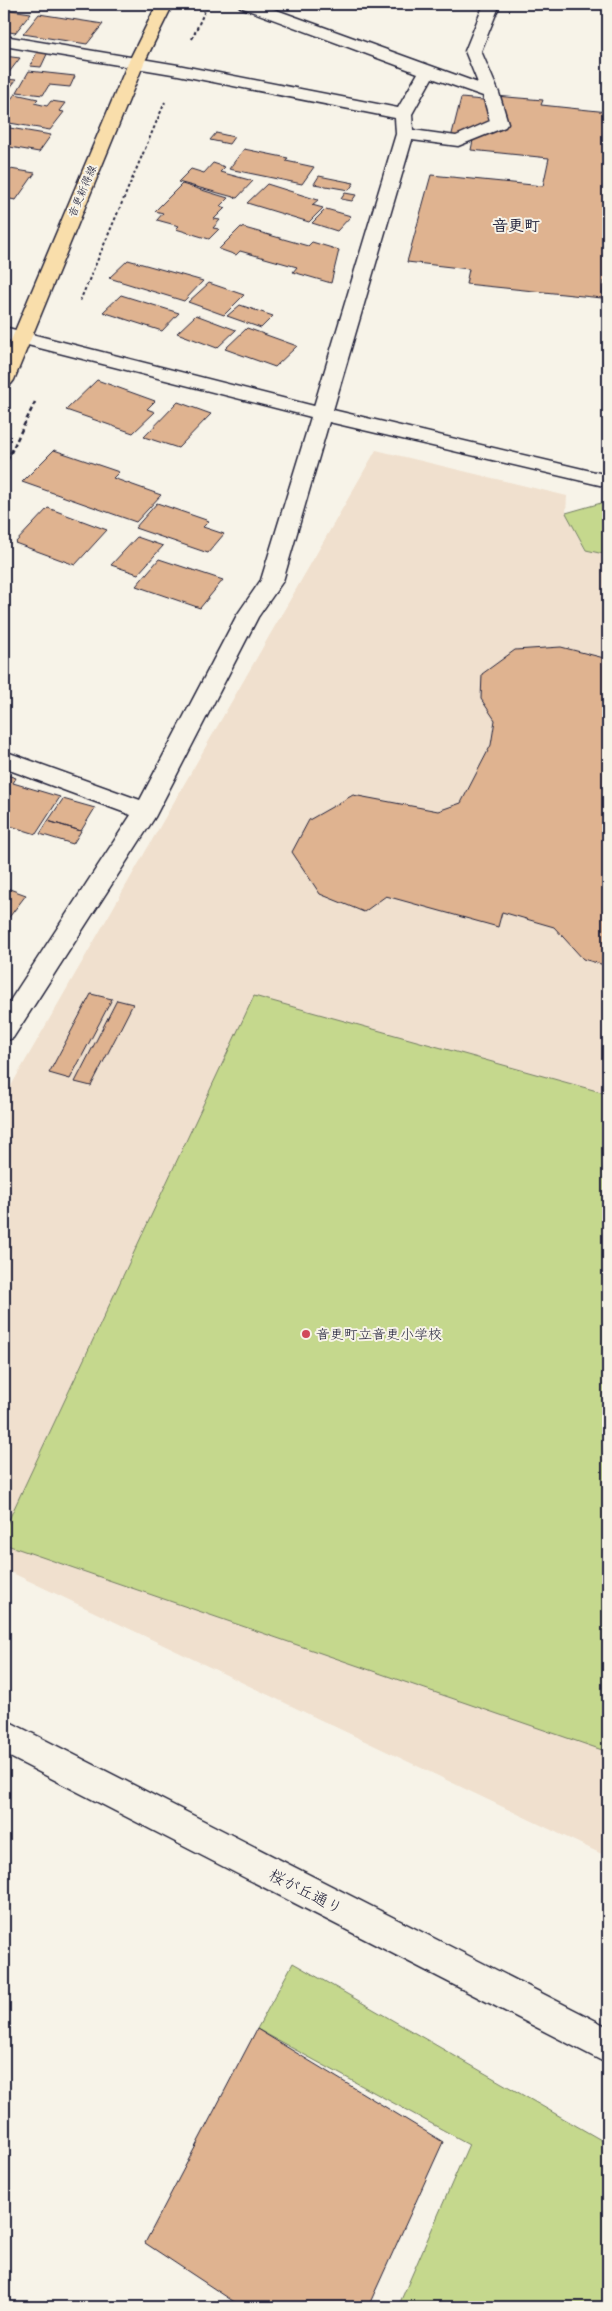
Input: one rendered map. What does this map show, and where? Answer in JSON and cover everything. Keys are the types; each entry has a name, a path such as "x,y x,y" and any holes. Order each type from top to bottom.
{"main road":[{"name":"音更新得線","path":"4,380 13,335 136,63 165,4"}],"street":[{"path":"246,4 428,72 491,93"},
{"path":"4,41 178,70 404,124 458,142 499,122 491,93 473,51 492,4"},
{"path":"4,1031 146,811 248,615 272,580 322,414 404,124 428,72"},
{"path":"13,335 322,414 608,481"},
{"path":"4,759 146,811"},
{"name":"桜が丘通り","path":"4,1736 608,2046"}],"path":[{"path":"4,467 61,347 178,70"}],"shaded area":[{"name":"音更町立音更小学校","path":"376,450 567,496 566,513 585,550 608,555 608,1857 4,1569 4,1098"}],"green space":[{"path":"608,501 608,555 586,550 566,513"},
{"path":"254,996 608,1094 608,1752 4,1544 4,1530"},
{"path":"293,1963 608,2144 608,2307 398,2307 469,2144 257,2029"}],"building":[{"path":"4,9 31,13 15,33 4,31"},
{"path":"39,14 103,24 87,44 23,34"},
{"path":"37,52 48,52 41,67 30,66"},
{"path":"4,56 20,58 4,79"},
{"path":"29,71 75,76 70,87 49,85 43,95 17,92"},
{"path":"4,79 16,80 6,93 4,93"},
{"path":"15,94 38,99 34,103 47,106 51,101 65,103 59,111 64,112 50,130 4,122 4,108"},
{"path":"495,96 543,100 541,105 608,112 608,282 604,281 602,298 466,284 469,269 407,262 431,175 543,186 549,158 471,150 473,140 451,138 461,98 494,101"},
{"path":"4,127 51,135 39,152 4,146"},
{"path":"216,133 234,137 229,144 210,140"},
{"path":"244,149 288,158 286,161 314,167 302,184 229,169"},
{"path":"213,163 225,167 220,172 253,181 237,198 178,182 191,169 204,173"},
{"path":"4,168 35,173 16,200 4,198"},
{"path":"319,176 354,183 349,190 314,184"},
{"path":"182,184 228,198 220,206 225,208 214,219 220,220 213,228 219,229 209,239 176,229 179,226 157,220 163,213 155,211"},
{"path":"267,184 318,200 312,205 323,208 309,222 247,203"},
{"path":"345,193 356,195 352,201 341,199"},
{"path":"326,209 351,216 337,231 312,223"},
{"path":"241,227 308,246 312,242 339,250 331,283 293,272 297,267 240,251 236,255 219,249"},
{"path":"128,260 203,281 184,301 109,278"},
{"path":"209,283 244,295 224,315 188,302"},
{"path":"121,295 179,313 162,331 103,312"},
{"path":"240,305 273,316 261,328 227,316"},
{"path":"196,315 236,330 217,348 177,333"},
{"path":"247,328 297,346 275,367 225,349"},
{"path":"97,380 155,401 147,409 155,412 133,433 66,410"},
{"path":"178,402 211,414 178,448 144,437"},
{"path":"54,450 119,472 113,478 161,495 136,522 22,482"},
{"path":"157,503 209,521 203,527 224,534 208,553 135,528"},
{"path":"48,508 107,530 75,565 15,543"},
{"path":"137,537 163,546 138,574 111,565"},
{"path":"159,559 223,580 200,608 136,586"},
{"path":"561,647 608,659 608,966 583,959 554,927 502,912 498,927 386,896 364,912 320,894 292,852 309,820 353,795 438,811 461,803 491,745 495,720 481,699 482,674 515,650"},
{"path":"4,774 16,778 13,783 60,797 36,834 4,824"},
{"path":"63,799 95,808 81,831 48,821"},
{"path":"48,821 81,831 73,844 40,834"},
{"path":"4,887 26,895 4,924"},
{"path":"91,994 112,999 70,1079 49,1073"},
{"path":"117,1000 133,1004 91,1086 75,1082"},
{"path":"257,2029 443,2142 368,2307 242,2307 145,2243"}],"place":[{"name":"音更町立音更小学校","path":"306,1334"}],"district":[{"name":"音更町","path":"516,225"}]}
